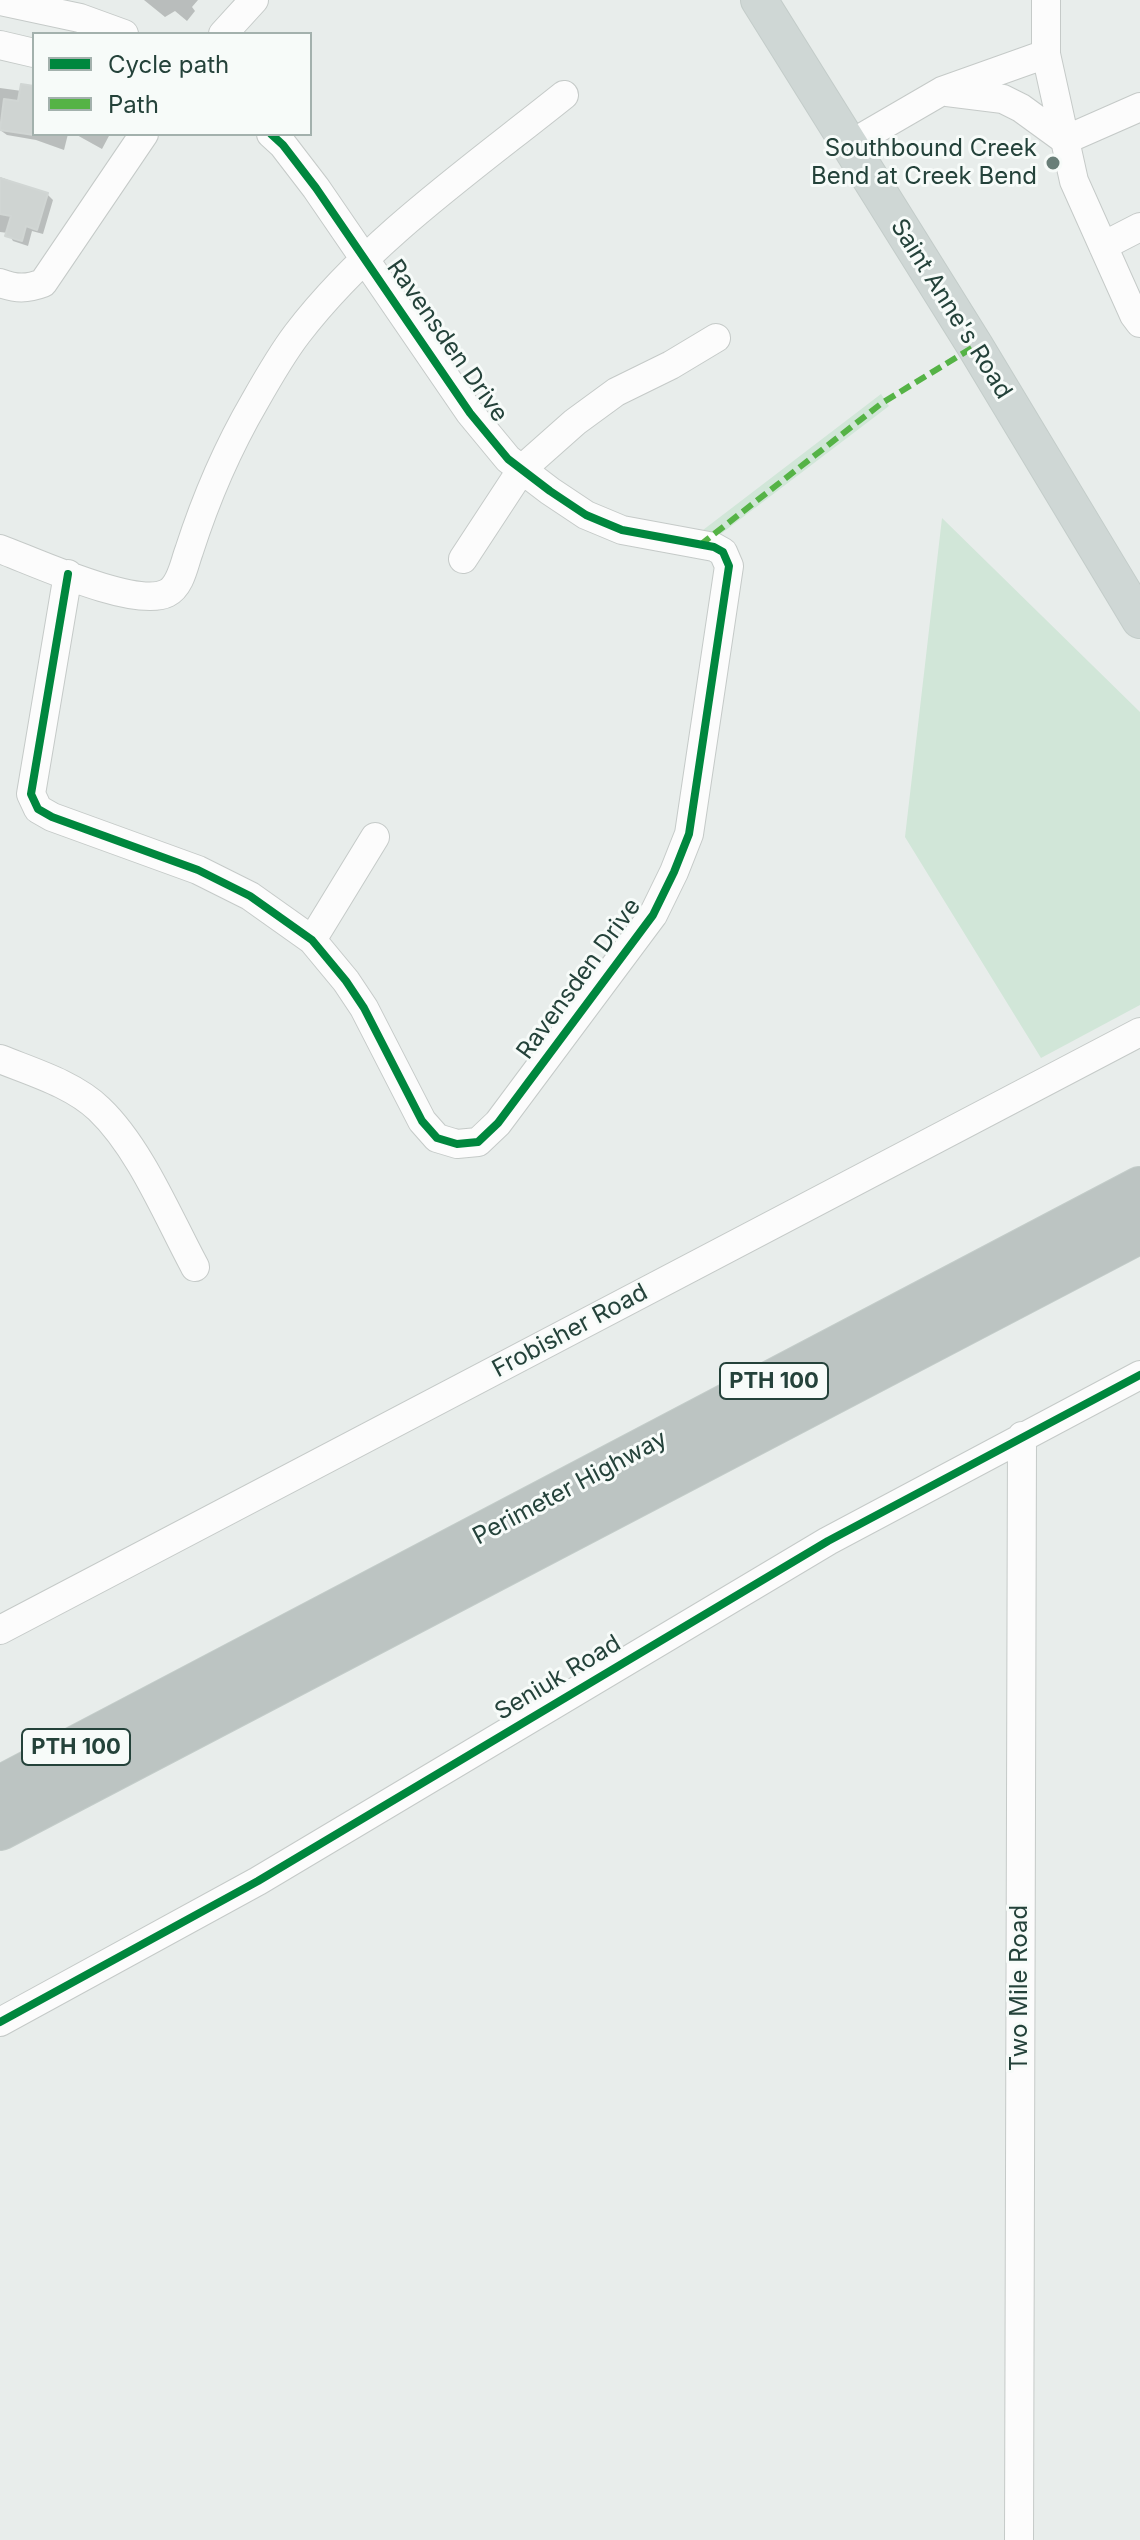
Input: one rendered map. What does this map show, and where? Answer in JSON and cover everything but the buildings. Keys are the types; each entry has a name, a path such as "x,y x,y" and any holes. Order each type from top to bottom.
{"highway":[{"name":"Perimeter Highway","path":"0,1787 1140,1188"},
{"name":"Perimeter Highway","path":"0,1829 1140,1232"}],"main road":[{"name":"Saint Anne's Road","path":"759,0 1140,620"}],"street":[{"path":"225,32 254,0"},
{"path":"1046,0 1046,54 1074,181 1140,323"},
{"path":"0,1 80,18 118,32"},
{"path":"0,45 32,53"},
{"path":"849,145 942,91 1046,54"},
{"path":"942,91 1003,99 1021,108 1065,140"},
{"path":"0,549 127,596 155,597 169,593 178,582 217,475 237,432 275,366 318,309 396,230 564,95"},
{"path":"1065,140 1140,107"},
{"path":"0,283 14,288 30,288 43,283 143,136"},
{"name":"Ravensden Drive","path":"68,574 31,794 38,809 211,877 250,896 312,940 364,1008 422,1121 437,1138 457,1144 478,1142 498,1123 653,915 674,872 689,834 729,566 723,552 714,547 622,530 586,515 508,459 470,413 308,177 273,136"},
{"path":"1103,246 1140,227"},
{"path":"463,559 522,469 575,422 616,392 716,338"},
{"path":"312,940 375,837"},
{"name":"Frobisher Road","path":"0,1630 1140,1032"},
{"path":"0,1059 73,1091 98,1108 138,1161 195,1267"},
{"name":"Seniuk Road","path":"0,2022 258,1881 803,1556 1140,1375"},
{"name":"Two Mile Road","path":"1019,2540 1022,1436"}],"green space":[{"path":"881,394 889,406 705,546 686,543"},
{"path":"942,518 1140,712 1140,1005 1041,1058 905,837"}],"marked path":[{"path":"700,545 882,403 975,346"}],"cycle path":[{"path":"68,574 31,794 38,809 52,817 198,870 250,896 312,940 364,1008 422,1121 437,1138 457,1144 478,1142 498,1123 653,915 674,872 689,834 729,566 723,552 714,547 622,530 586,515 508,459 470,413 316,188 273,136"},
{"path":"0,2022 258,1881 828,1541 1140,1375"}],"place":[{"name":"Southbound Creek Bend at Creek Bend","path":"1053,163"}]}
